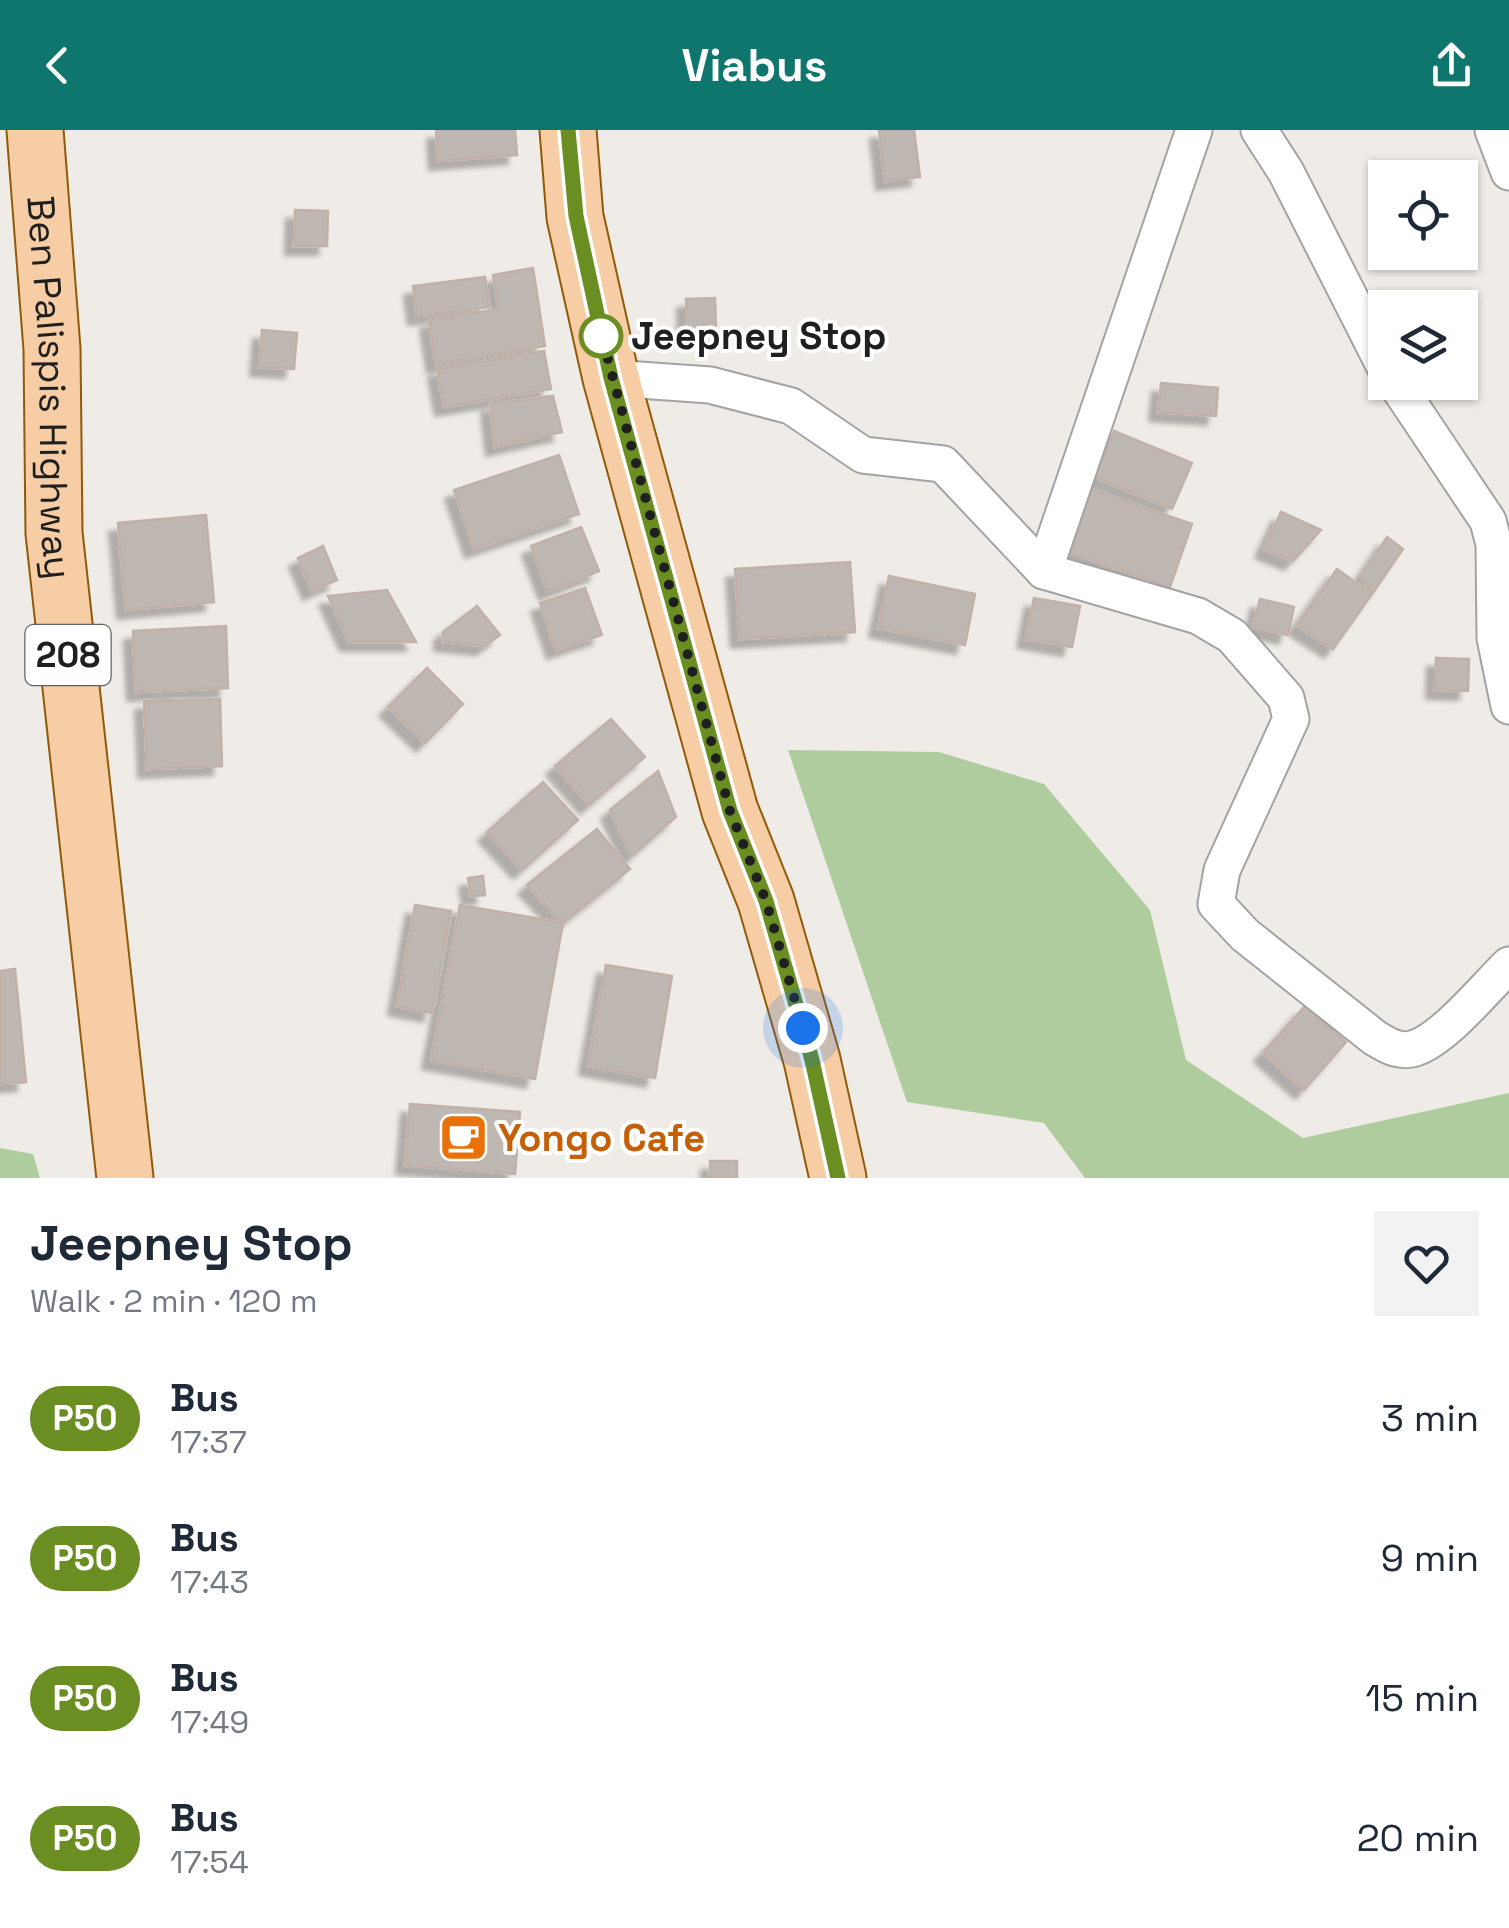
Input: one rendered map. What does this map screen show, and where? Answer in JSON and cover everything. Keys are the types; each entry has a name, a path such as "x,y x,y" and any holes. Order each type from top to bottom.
{"main road":[{"name":"Ben Palispis Highway","path":"35,130 52,349 54,533 124,1178"},
{"path":"568,130 576,216 611,378 730,811 766,901 812,1060 838,1178"}],"street":[{"path":"1044,571 1194,130"},
{"path":"1259,130 1368,333"},
{"path":"1493,130 1509,172"},
{"path":"611,378 710,385 791,406 862,454 943,464 1044,571 1198,616 1232,636 1286,698 1291,719 1217,883 1221,914 1392,1048 1407,1050 1427,1043 1509,964"},
{"path":"1407,400 1488,521 1494,544 1496,638 1509,706"}],"green space":[{"path":"788,750 939,752 1044,784 1150,910 1186,1060 1303,1138 1509,1093 1509,1178 1085,1178 1044,1123 907,1102"},
{"path":"0,1148 33,1154 40,1178 0,1178"}],"building":[{"path":"436,130 515,130 517,155 438,161"},
{"path":"879,130 914,130 920,177 885,181"},
{"path":"295,210 328,211 327,246 294,246"},
{"path":"533,268 545,346 436,364 429,320 499,309 493,275"},
{"path":"485,277 489,307 417,316 413,286"},
{"path":"715,298 716,329 687,330 686,299"},
{"path":"262,330 297,333 294,369 259,367"},
{"path":"544,351 551,389 444,407 437,369"},
{"path":"1161,383 1218,388 1216,416 1158,412"},
{"path":"553,396 562,432 495,447 490,404"},
{"path":"1114,431 1192,463 1172,509 1094,477"},
{"path":"559,455 579,514 474,549 454,490"},
{"path":"1088,488 1192,524 1170,587 1066,551"},
{"path":"1281,512 1321,530 1293,561 1264,549"},
{"path":"206,515 214,602 126,610 118,523"},
{"path":"581,527 599,571 548,591 531,546"},
{"path":"1387,537 1403,549 1372,594 1361,576"},
{"path":"323,546 337,580 312,591 298,558"},
{"path":"850,562 855,632 740,639 735,569"},
{"path":"1337,569 1372,594 1333,649 1297,625"},
{"path":"889,576 975,594 965,645 878,628"},
{"path":"585,588 602,635 556,650 540,603"},
{"path":"387,590 416,642 349,642 328,596"},
{"path":"1034,598 1080,606 1072,647 1026,639"},
{"path":"1260,599 1294,607 1288,635 1253,627"},
{"path":"477,606 500,635 485,646 443,642 443,632"},
{"path":"226,626 228,688 136,692 133,631"},
{"path":"1436,658 1469,659 1468,691 1435,690"},
{"path":"427,668 463,704 425,743 388,707"},
{"path":"220,699 222,766 147,769 144,701"},
{"path":"611,719 645,757 589,805 555,766"},
{"path":"658,771 676,817 632,856 610,810"},
{"path":"543,782 578,820 522,870 487,832"},
{"path":"597,829 630,869 563,923 527,885"},
{"path":"483,876 485,895 471,896 468,878"},
{"path":"415,905 451,911 432,1013 397,1006"},
{"path":"460,905 563,923 535,1079 431,1060"},
{"path":"606,965 672,976 655,1078 588,1066"},
{"path":"15,969 26,1082 0,1084 0,971"},
{"path":"1305,1006 1346,1042 1304,1090 1263,1053"},
{"name":"Yongo Cafe","path":"410,1104 520,1112 515,1174 405,1165"},
{"path":"710,1161 737,1161 737,1178 710,1178"}],"bus line":[{"name":"P50","path":"568,130 576,216 611,378 730,811 766,901 812,1060 838,1178"}],"place":[{"name":"Jeepney Stop","path":"601,336"},
{"name":"Yongo Cafe","path":"463,1138"}],"route":[{"path":"601,336 600,330 730,811 766,901 803,1028"}]}
